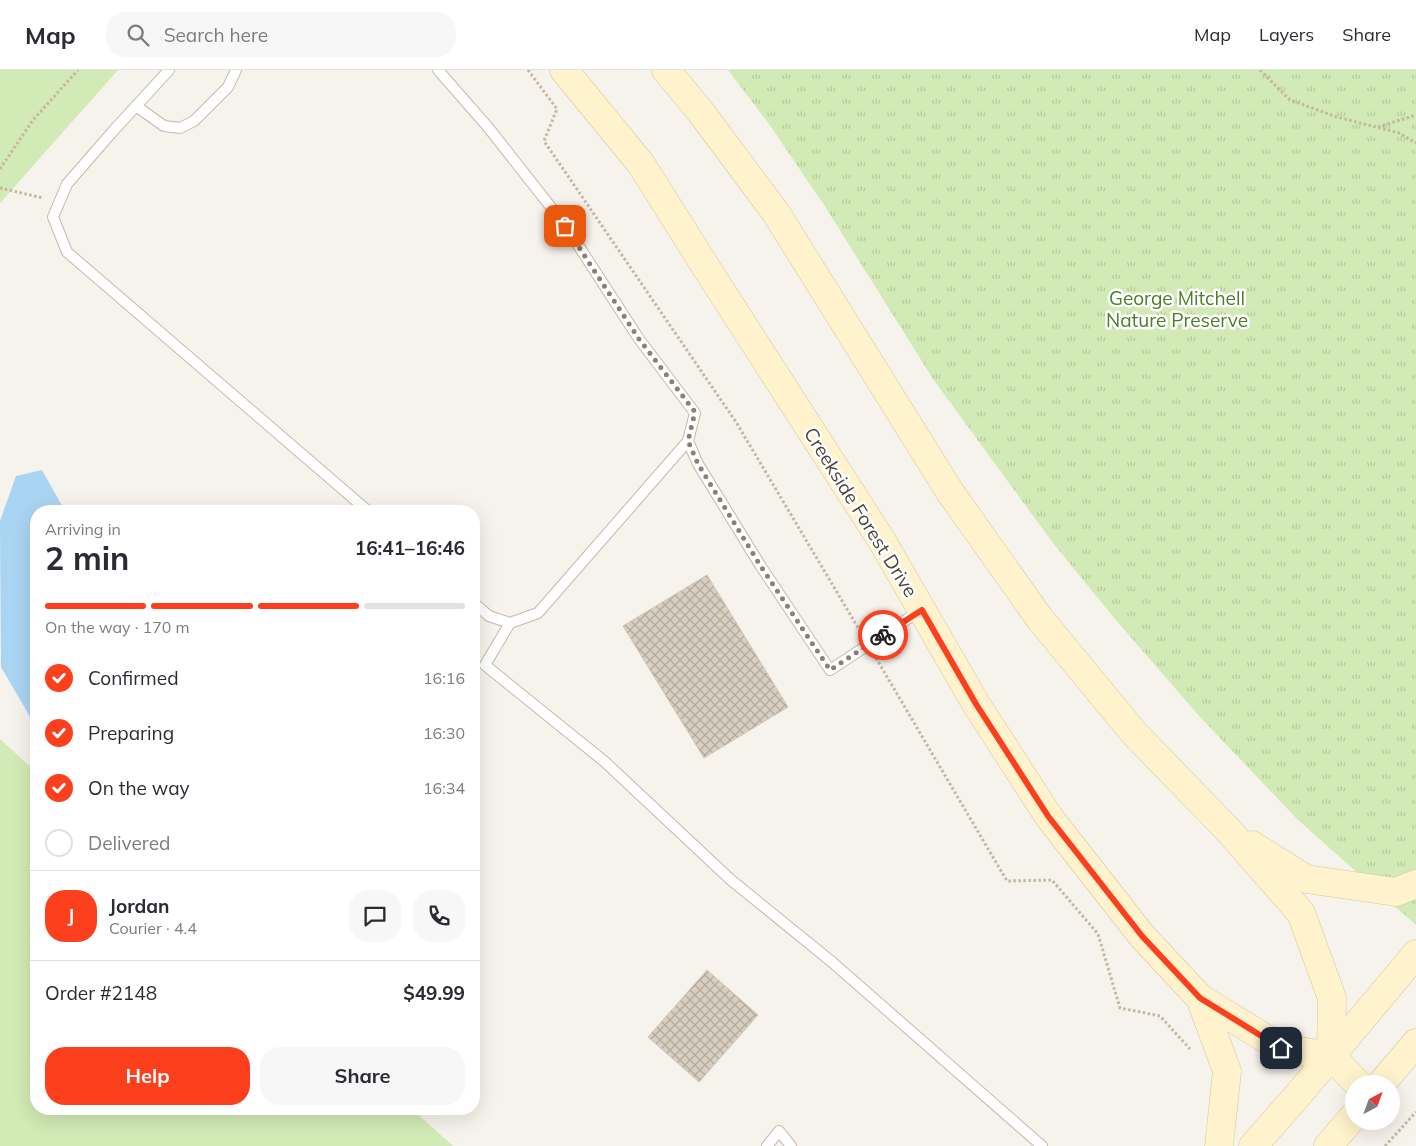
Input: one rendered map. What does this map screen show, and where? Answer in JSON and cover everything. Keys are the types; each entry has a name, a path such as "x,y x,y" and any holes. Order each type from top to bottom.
{"main road":[{"name":"Creekside Forest Drive","path":"564,70 641,164 882,541 976,704 1048,816 1142,936 1200,998 1281,1048 1330,1056"},
{"path":"666,70 700,111 776,213 950,492 1040,619 1134,733 1228,831 1301,913 1332,998 1330,1056 1349,1075"},
{"path":"1228,831 1306,879 1396,892 1416,884"},
{"path":"1253,1146 1416,954"},
{"name":"Creekside Forest Drive","path":"1200,998 1227,1071 1219,1146"},
{"path":"1389,1075 1416,1043"},
{"path":"1328,1146 1345,1126"}],"lane":[{"path":"169,70 67,184 53,217 67,252 361,505"},
{"path":"136,106 164,126 180,128 194,121 228,87 236,70"},
{"path":"438,70 487,126 565,226 639,339 695,412 688,441 538,613 510,622 489,616 480,608"},
{"path":"688,441 698,464 755,557 830,670 922,610"},
{"path":"510,622 485,665 605,762 731,880 832,962 1042,1146"},
{"path":"767,1146 779,1131 791,1146"}],"path":[{"path":"0,168 33,120 78,70"},
{"path":"528,70 557,109 544,141 736,422 1007,881 1052,880 1098,934 1120,1008 1160,1016 1198,1058 1221,1054"},
{"path":"1260,70 1290,100 1337,118 1399,133 1416,143"},
{"path":"1376,127 1416,115"},
{"path":"0,188 60,202"},
{"path":"1385,1146 1416,1112"}],"green space":[{"path":"0,70 118,70 0,203"},
{"name":"George Mitchell Nature Preserve","path":"728,70 1416,70 1416,925 1297,819 1200,717 1115,619 1053,543 933,379 826,208 769,124"},
{"path":"0,739 30,766 30,1115 419,1115 453,1146 0,1146"}],"water":[{"path":"42,470 62,505 30,505 30,717 1,667 0,521 16,476"}],"building":[{"path":"707,575 788,707 704,758 623,626"},
{"path":"707,970 758,1015 699,1082 648,1037"}],"way so far":[{"path":"565,226 639,339 695,412 688,441 698,464 760,565 830,670 883,635"}],"route":[{"path":"883,635 922,610 976,704 1048,816 1142,936 1200,998 1281,1048"}]}
